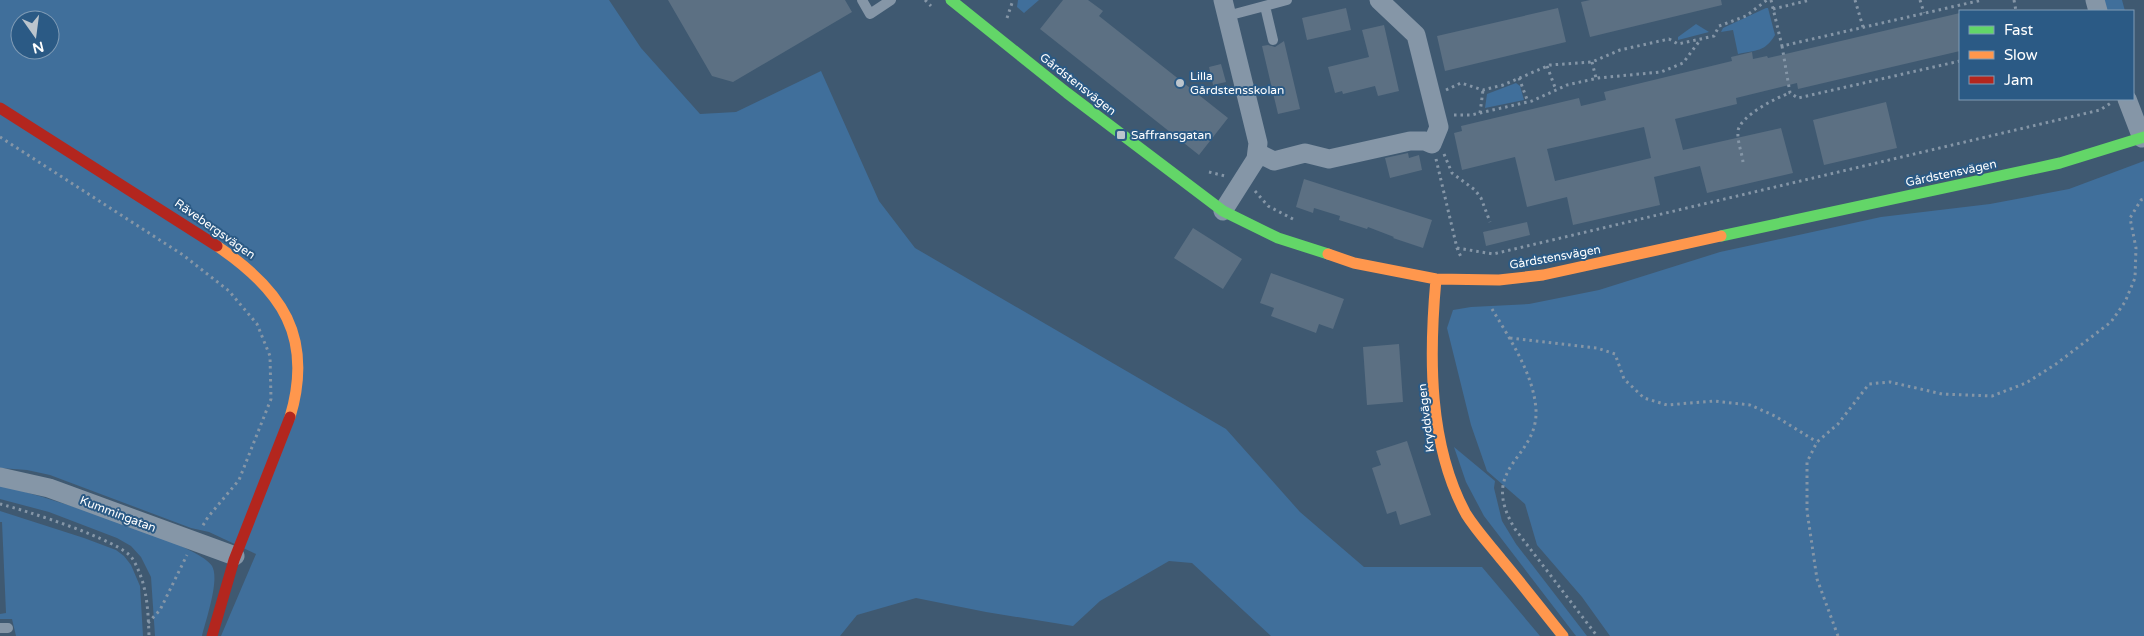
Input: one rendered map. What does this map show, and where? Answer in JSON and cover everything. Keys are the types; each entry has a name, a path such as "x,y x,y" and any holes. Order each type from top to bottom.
{"street":[{"name":"Gårdstensvägen","path":"951,0 1067,93 1223,211 1278,238 1354,262 1436,279 1499,280 1543,275 2060,163 2143,137"},
{"path":"1223,211 1240,184 1266,157 1304,153 1329,159 1410,141 1425,141 1432,144 1438,135 1439,127 1416,35 1379,0"},
{"path":"1225,8 1258,144 1266,157"},
{"path":"2127,100 2143,137"},
{"name":"Rävebergsvägen","path":"0,108 134,191 225,251 256,275 279,301 290,323 300,363 292,413 235,556 221,596 212,636"},
{"name":"Kryddvägen","path":"1436,279 1433,344 1435,398 1441,446 1448,472 1467,514 1563,636"},
{"name":"Kummingatan","path":"0,477 49,488 235,556"}],"lane":[{"path":"862,0 870,14 891,0"},
{"path":"1225,8 1265,6 1287,0"},
{"path":"1265,6 1273,40"}],"path":[{"path":"925,0 936,10"},
{"path":"1007,18 1013,0"},
{"path":"1445,91 1461,83 1483,90 1503,85 1547,66 1592,62 1620,50 1669,39 1678,44 1714,36 1719,26 1746,16 1769,0 1782,46 1790,93"},
{"path":"1773,9 1810,0"},
{"path":"1856,0 1863,28"},
{"path":"1920,0 1924,14"},
{"path":"1782,46 1982,0"},
{"path":"1448,115 1480,113 1528,102 1566,85 1596,78 1661,72 1683,63 1701,39"},
{"path":"1743,162 1738,128 1743,120 1779,96 1790,93 1798,98 1808,97 1959,61"},
{"path":"1592,62 1596,78"},
{"path":"1547,66 1556,90"},
{"path":"1519,78 1528,102"},
{"path":"1480,113 1483,90"},
{"path":"1457,248 1493,254 2100,110 2116,100"},
{"path":"0,137 183,255 229,291 257,324 270,356 271,399 239,480 208,517 160,610 148,623"},
{"path":"1432,144 1444,153 1452,173 1481,198 1490,222"},
{"path":"1432,144 1457,248 1462,257"},
{"path":"1208,172 1227,176 1254,190 1266,157"},
{"path":"1838,636 1817,579 1807,511 1807,462 1817,442 1838,424 1869,384 1890,382 1942,394 1992,396 2026,383 2084,345 2111,322 2125,302 2135,278 2136,248 2130,218 2141,200 2144,199"},
{"path":"1492,309 1510,338 1528,378 1536,412 1534,426 1526,444 1508,468 1503,481 1503,501 1506,514 1526,545 1597,636"},
{"path":"1510,338 1598,348 1615,354 1624,380 1644,398 1667,405 1714,401 1750,405 1775,416 1817,442"},
{"path":"0,504 100,538 130,556 144,580 149,636"}],"shaded area":[{"path":"0,0 609,0 641,48 700,114 736,112 821,71 879,201 915,248 1226,429 1300,512 1364,567 1482,567 1540,636 1271,636 1192,563 1169,561 1100,601 1073,626 916,598 857,615 840,636 221,636 256,554 209,532 191,528 50,475 27,470 0,468"},
{"path":"1018,0 1039,0 1024,13 1017,7"},
{"path":"2102,0 2122,0 2125,10 2105,10"},
{"path":"1768,8 1775,35 1768,45 1755,51 1738,54 1733,30 1721,32 1723,28"},
{"path":"1696,24 1709,32 1678,40 1678,37"},
{"path":"1516,83 1520,86 1524,100 1485,108 1487,94"},
{"path":"2144,161 2144,636 1610,636 1582,597 1537,545 1525,504 1487,471 1471,425 1447,328 1453,310 1471,307 1529,304 1599,290 1720,252 1881,217 1990,204 2069,189"},
{"path":"1454,447 1495,481 1494,488 1502,521 1516,544 1587,636 1576,636 1484,516 1466,482"},
{"path":"0,485 148,532 201,556 212,566 214,572 212,600 202,636 155,636 151,577 141,557 131,546 117,538 49,512 0,499"},
{"path":"0,511 84,538 116,550 124,556 131,565 140,586 143,636 16,636 12,619 0,619 0,614 6,613"}],"building":[{"path":"668,0 845,0 852,12 733,82 712,76"},
{"path":"1063,0 1088,0 1103,11 1099,16 1228,118 1199,155 1040,29"},
{"path":"1590,0 1721,0 1722,5 1590,37 1581,2"},
{"path":"1346,8 1351,30 1307,40 1302,18"},
{"path":"1558,8 1566,42 1445,71 1437,36"},
{"path":"1959,13 1959,51 1798,89 1797,83 1736,98 1737,104 1675,119 1683,150 1781,128 1793,173 1707,193 1700,166 1654,177 1660,205 1573,225 1567,197 1527,207 1515,157 1462,170 1454,133 1462,131 1461,126 1579,98 1581,106 1606,100 1604,92 1732,61 1731,57 1752,52 1753,59 1767,56 1768,58","holes":["1644,127 1651,158 1555,181 1547,149"]},
{"path":"1384,25 1399,91 1378,96 1375,86 1343,94 1342,91 1335,93 1328,67 1369,57 1362,30"},
{"path":"1284,41 1300,109 1278,114 1262,46 1275,47"},
{"path":"1221,64 1226,82 1213,85 1209,67"},
{"path":"1886,102 1897,148 1824,165 1813,120"},
{"path":"1408,153 1409,158 1419,155 1422,170 1390,178 1385,158"},
{"path":"1304,179 1432,220 1423,248 1368,227 1367,229 1339,220 1340,216 1314,208 1313,213 1296,207"},
{"path":"1527,222 1530,235 1486,246 1483,232"},
{"path":"1193,228 1242,259 1223,289 1174,258"},
{"path":"1271,273 1344,299 1333,329 1319,324 1316,333 1271,316 1274,308 1260,303"},
{"path":"1399,344 1403,402 1367,405 1363,347"},
{"path":"1407,441 1431,515 1400,525 1396,511 1387,514 1372,468 1381,465 1376,451"}],"traffic: fast":[{"path":"951,0 1067,93 1223,211 1278,238 1328,254"},
{"path":"1721,236 2060,163 2144,137"}],"traffic: slow":[{"path":"1328,254 1354,263 1436,279 1499,280 1543,275 1721,236"},
{"path":"217,246 259,280 275,298 287,318 295,339 298,363 296,388 290,417"},
{"path":"1436,279 1432,369 1434,399 1444,459 1466,514 1474,526 1563,636"}],"traffic: jam":[{"path":"0,108 217,246"},
{"path":"212,636 234,560 290,417"}],"place":[{"name":"Lilla Gårdstensskolan","path":"1180,83"},
{"name":"Saffransgatan","path":"1121,135"}]}
